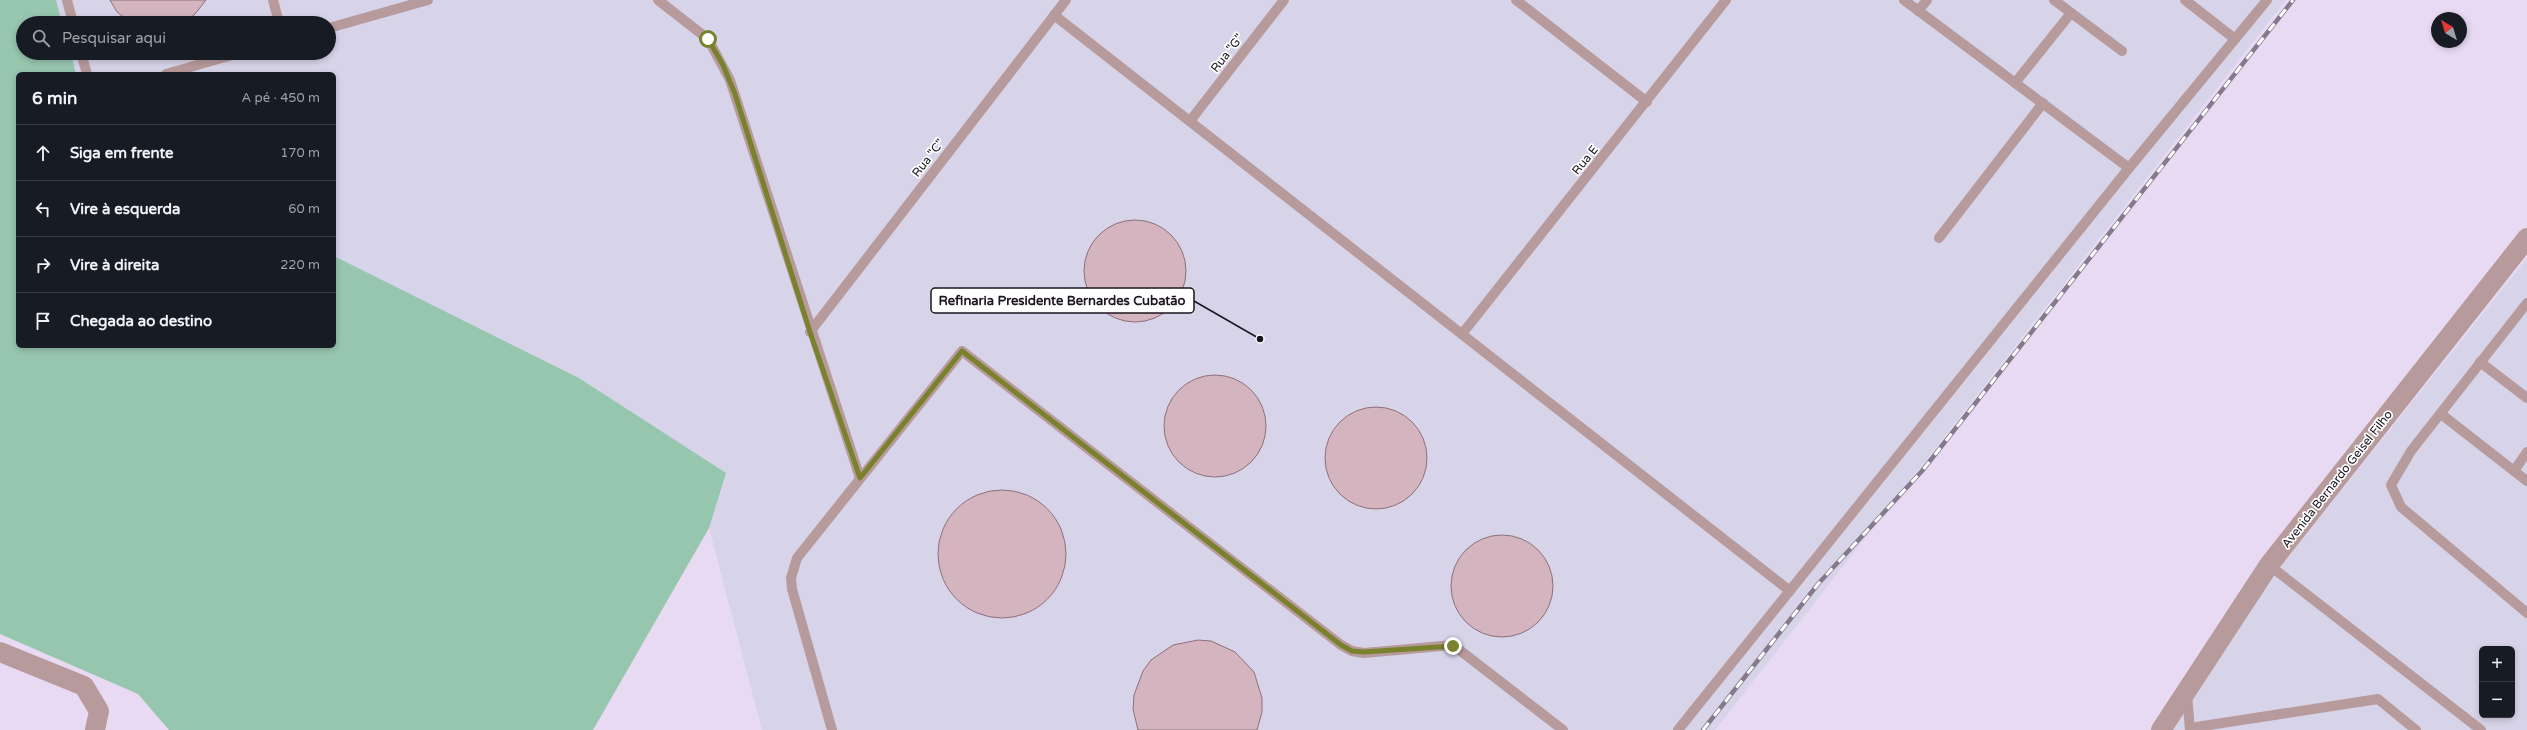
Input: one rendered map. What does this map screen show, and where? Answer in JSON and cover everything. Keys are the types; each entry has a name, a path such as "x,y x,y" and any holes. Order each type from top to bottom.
{"street":[{"name":"Avenida Bernardo Geisel Filho","path":"2161,730 2187,693 2268,565 2527,238"},
{"path":"0,652 84,686 99,711 95,730"}],"lane":[{"path":"67,0 71,16"},
{"path":"273,0 277,16"},
{"path":"336,26 428,0"},
{"path":"658,0 708,39 723,65 735,94 810,332 860,478"},
{"name":"Rua \"C\"","path":"810,332 1066,0"},
{"name":"Rua \"G\"","path":"1190,121 1284,0"},
{"path":"1516,0 1647,102"},
{"name":"Rua E","path":"1462,334 1647,102 1726,0"},
{"path":"1904,0 2129,168"},
{"path":"1918,10 1927,0"},
{"path":"2054,0 2122,51"},
{"path":"2185,0 2235,39"},
{"path":"1678,730 2129,168 2267,0"},
{"path":"2015,83 2071,13"},
{"path":"1054,15 1790,591"},
{"path":"83,60 86,72"},
{"path":"173,72 215,60"},
{"path":"1939,238 2043,104"},
{"path":"2527,303 2411,451 2391,485 2401,507 2527,613"},
{"path":"832,730 791,578 797,558 962,351 1341,645 1352,651 1364,652 1453,646 1563,730"},
{"path":"2480,362 2527,398"},
{"path":"2441,414 2527,481"},
{"path":"2514,471 2527,452"},
{"path":"2268,565 2481,730"},
{"path":"2187,693 2190,729 2378,699 2416,730"}],"shaded area":[{"path":"56,0 2286,0 1715,730 762,730 709,528 725,473 579,378 336,257 336,72 76,72 73,60 336,60 336,16 60,16"},
{"path":"2527,258 2527,730 2165,730 2253,601"}],"green space":[{"path":"0,0 56,0 60,16 16,16 16,60 73,60 76,72 16,72 16,348 336,348 336,257 579,378 726,473 709,528 593,730 169,730 138,694 0,634"}],"building":[{"path":"110,0 206,0 192,16 122,16 117,12"},
{"path":"1135,220 1154,224 1171,235 1182,252 1186,271 1182,290 1171,307 1154,318 1135,322 1116,318 1099,307 1088,290 1084,271 1088,252 1099,235 1116,224"},
{"path":"1215,375 1234,379 1251,390 1262,407 1266,426 1262,445 1251,462 1234,473 1215,477 1196,473 1179,462 1168,445 1164,426 1168,407 1179,390 1196,379"},
{"path":"1376,407 1395,411 1412,422 1423,439 1427,458 1423,477 1412,494 1395,505 1376,509 1357,505 1340,494 1329,477 1325,458 1329,439 1340,422 1357,411"},
{"path":"996,490 1008,490 1027,494 1048,508 1062,529 1066,554 1062,579 1048,600 1027,614 1008,618 996,618 977,614 956,600 942,579 938,560 938,548 942,529 956,508 977,494"},
{"path":"1502,535 1521,539 1538,550 1549,567 1553,586 1549,605 1538,622 1521,633 1502,637 1483,633 1466,622 1455,605 1451,586 1455,567 1466,550 1483,539"},
{"path":"1198,640 1211,641 1235,652 1254,672 1262,698 1262,712 1257,730 1138,730 1133,709 1134,695 1143,671 1151,660 1173,645"}],"railway":[{"path":"1703,730 1818,584 1922,471 2293,0"}],"place":[{"name":"Refinaria Presidente Bernardes Cubatão","path":"1260,339"}],"route":[{"path":"708,39 723,65 735,94 810,332 860,478 962,351 1341,645 1352,651 1364,652 1446,645 1453,646"}]}
